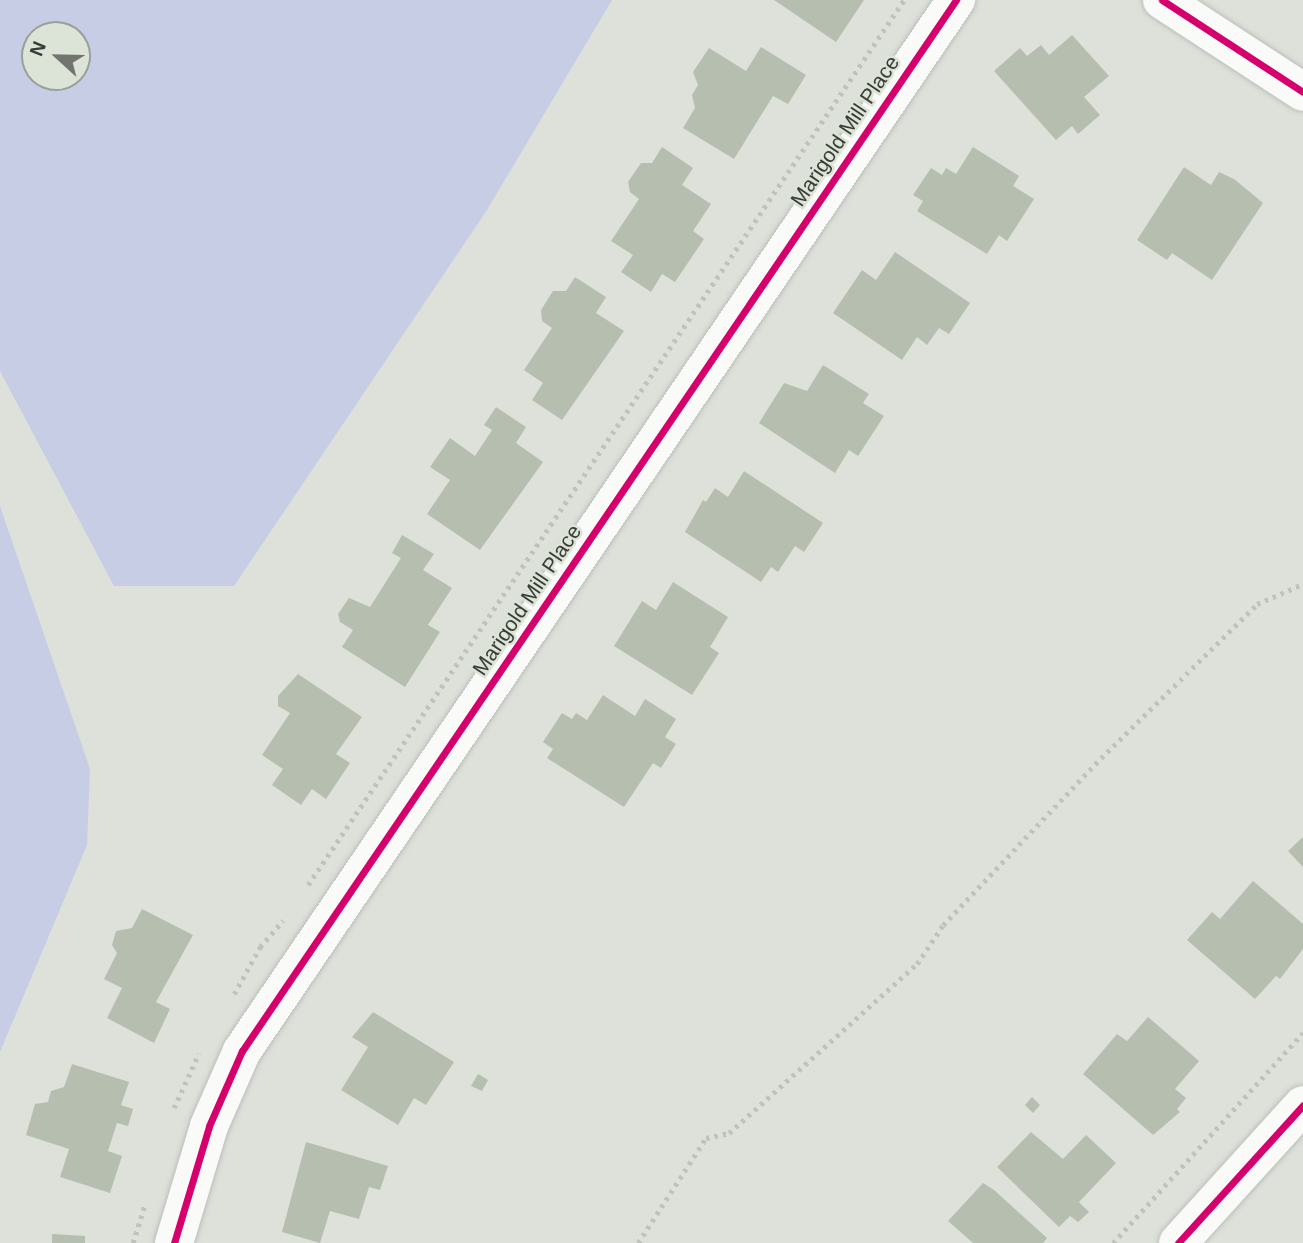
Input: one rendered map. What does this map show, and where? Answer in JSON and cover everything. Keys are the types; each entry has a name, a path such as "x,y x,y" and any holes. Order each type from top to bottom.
{"street":[{"name":"Marigold Mill Place","path":"174,1243 209,1126 242,1051 956,0"},
{"path":"1162,0 1303,92"},
{"path":"1178,1243 1303,1105"}],"path":[{"path":"638,1243 706,1138 729,1133 917,964 943,925 1101,758 1257,604 1303,584"},
{"path":"1113,1243 1303,1033"}],"shaded area":[{"path":"0,0 612,0 487,210 234,586 114,586 0,371"},
{"path":"0,506 90,769 87,845 0,1052"}],"building":[{"path":"774,0 864,0 836,42"},
{"path":"1072,35 1109,76 1084,97 1100,115 1078,134 1072,126 1056,140 994,71 1020,48 1027,56 1041,45 1049,55"},
{"path":"761,47 806,75 788,104 773,96 734,159 683,128 695,108 692,95 698,85 693,72 709,48 746,71"},
{"path":"662,147 693,168 682,185 711,204 693,231 704,239 675,282 662,274 651,292 621,272 633,255 611,241 639,199 630,192 628,182 641,163 652,163"},
{"path":"973,147 1019,176 1013,186 1034,199 1007,241 999,235 987,254 917,211 923,201 913,195 931,168 942,175 946,168 956,174"},
{"path":"1184,167 1211,185 1219,172 1234,179 1263,203 1212,280 1172,253 1167,260 1137,240"},
{"path":"895,252 970,303 949,334 939,328 927,345 917,337 902,360 833,313 862,270 876,280"},
{"path":"575,277 606,297 596,313 624,331 562,420 532,400 543,383 524,370 552,328 542,321 541,310 553,291 566,291"},
{"path":"823,365 869,394 863,403 884,416 858,456 849,450 835,473 759,423 784,383 807,391"},
{"path":"496,407 526,427 516,443 543,462 480,550 427,514 450,480 430,467 450,438 475,456 492,430 484,425"},
{"path":"744,471 823,523 804,552 795,546 778,572 771,567 761,582 685,532 703,500 706,502 715,488 728,497"},
{"path":"402,535 434,554 423,570 452,588 428,625 440,632 405,687 342,647 353,630 340,622 338,614 349,598 370,607 401,558 392,553"},
{"path":"673,582 728,617 710,647 719,653 692,695 614,646 642,601 656,610"},
{"path":"298,674 362,717 336,754 350,763 326,799 312,789 301,805 272,785 283,769 262,755 290,713 278,706 278,696"},
{"path":"603,695 635,716 645,699 676,719 665,737 676,744 661,768 653,763 624,807 547,758 553,749 543,742 562,713 572,719 576,713 587,720"},
{"path":"1303,837 1303,867 1288,851"},
{"path":"1253,881 1303,924 1303,949 1280,979 1276,976 1255,999 1187,940 1212,912 1220,919"},
{"path":"142,909 193,935 156,1002 170,1009 154,1043 107,1018 122,988 104,979 117,953 112,945 116,931 132,928"},
{"path":"373,1012 454,1062 426,1105 414,1098 398,1125 341,1090 368,1047 352,1037"},
{"path":"1148,1017 1199,1061 1175,1089 1186,1098 1177,1109 1180,1112 1153,1135 1083,1074 1117,1034 1127,1041"},
{"path":"72,1064 129,1082 121,1105 133,1109 128,1126 117,1123 108,1151 122,1156 110,1193 60,1177 69,1149 26,1135 35,1104 48,1102 51,1091 64,1087"},
{"path":"478,1074 488,1080 482,1091 471,1086"},
{"path":"1032,1097 1040,1105 1033,1113 1025,1105"},
{"path":"1031,1132 1063,1159 1086,1135 1116,1163 1079,1202 1089,1212 1078,1222 1070,1216 1059,1227 997,1167"},
{"path":"306,1142 388,1166 380,1190 369,1187 359,1219 330,1211 320,1243 282,1232"},
{"path":"983,1183 1047,1238 1043,1243 973,1243 948,1221"},
{"path":"52,1234 85,1236 85,1243 52,1243"}],"cycle path":[{"path":"174,1243 209,1126 242,1051 956,0"},
{"path":"1162,0 1303,92"},
{"path":"1178,1243 1303,1105"}]}
